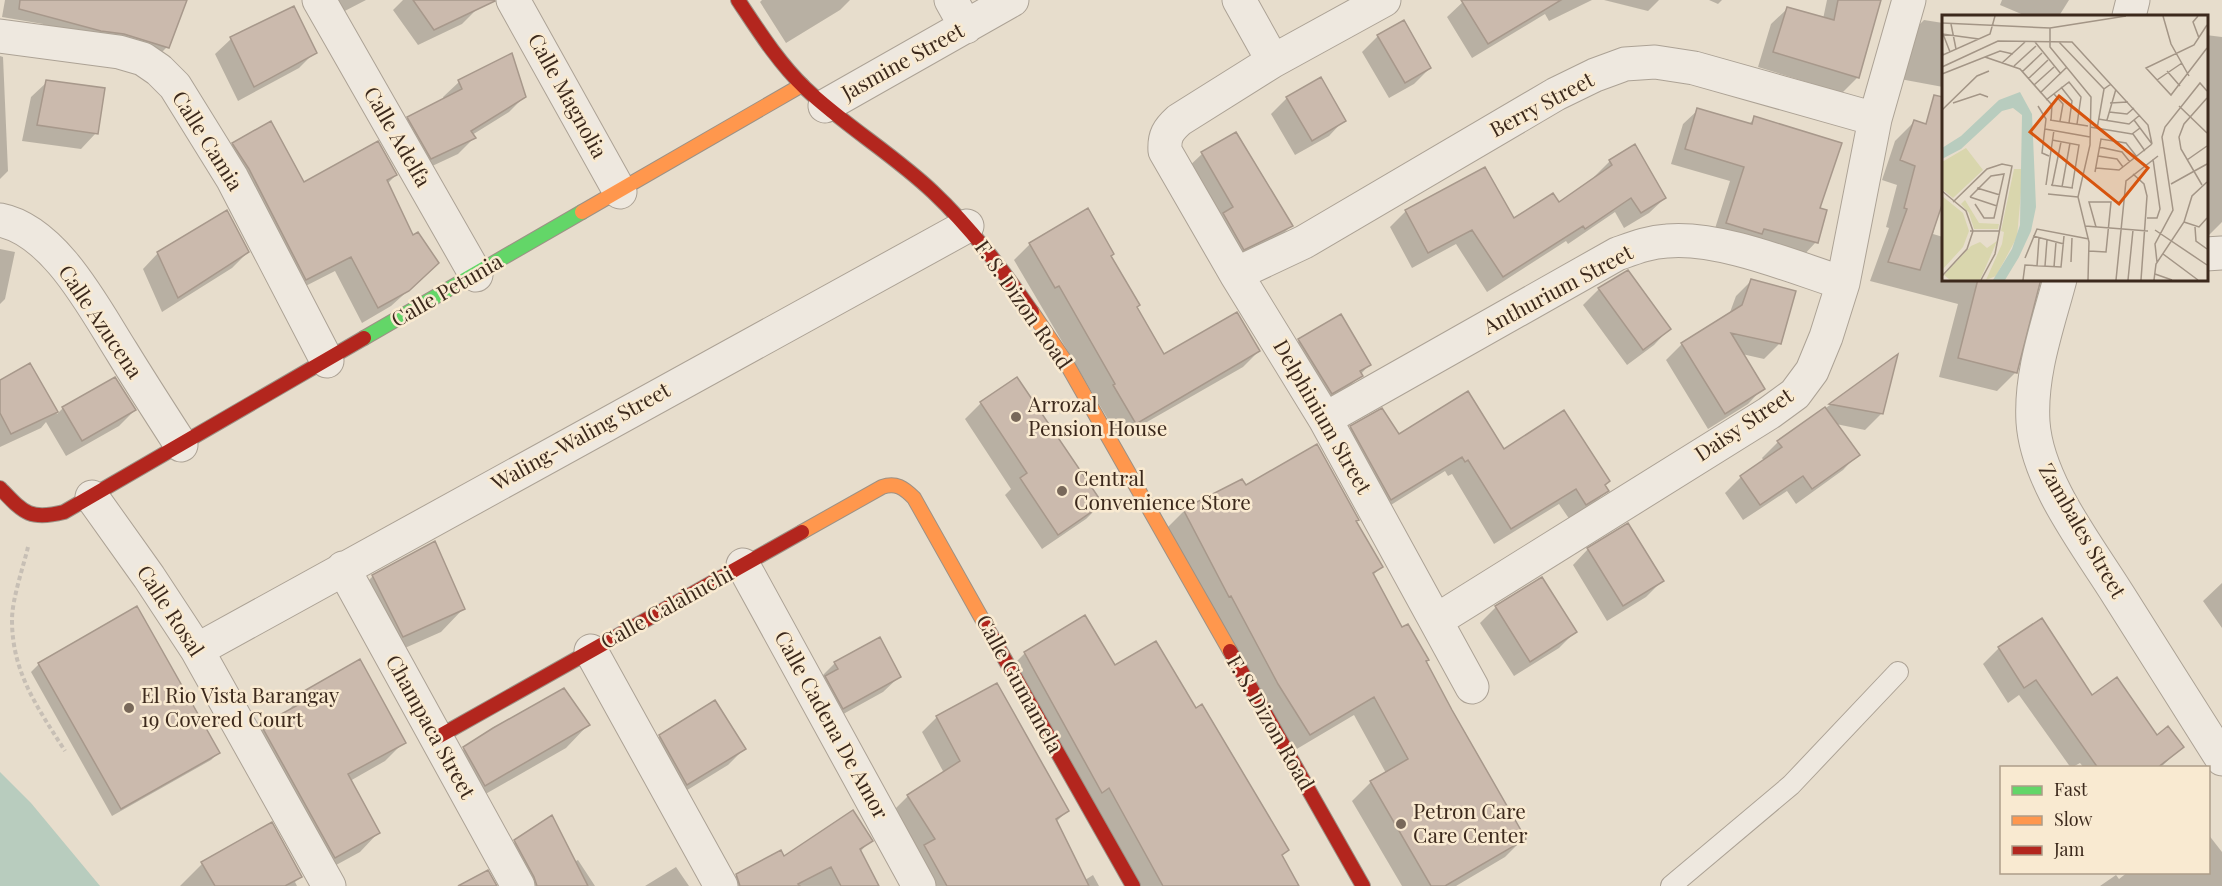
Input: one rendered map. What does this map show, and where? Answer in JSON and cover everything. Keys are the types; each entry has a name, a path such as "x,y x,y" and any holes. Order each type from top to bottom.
{"street":[{"name":"Calle Adelfa","path":"319,0 476,275"},
{"name":"Calle Magnolia","path":"513,0 620,192"},
{"name":"F. S. Dizon Road","path":"738,0 774,52 814,95 931,190 967,226 1014,284 1065,361 1363,886"},
{"name":"Jasmine Street","path":"814,95 958,14 1012,0"},
{"path":"1239,0 1273,61 1384,0"},
{"name":"Daisy Street","path":"1437,620 1769,413 1795,394 1812,371 1826,337 1843,283 1875,119 1909,0"},
{"path":"2129,15 2133,0"},
{"name":"Calle Camia","path":"0,36 119,52 143,59 159,70 175,87 232,178 327,361"},
{"name":"Delphinium Street","path":"1273,61 1168,130 1164,140 1164,152 1325,419 1472,687"},
{"name":"Berry Street","path":"1236,274 1304,242 1556,94 1595,75 1625,64 1655,62 1694,68 1875,119"},
{"name":"Calle Petunia","path":"92,497 620,192 814,95"},
{"name":"Calle Azucena","path":"0,220 26,230 46,246 77,282 181,445"},
{"name":"Waling-Waling Street","path":"197,650 967,226"},
{"name":"Anthurium Street","path":"1325,419 1617,254 1643,245 1668,241 1700,242 1730,247 1843,283"},
{"path":"2207,254 2222,253"},
{"name":"Zambales Street","path":"2060,280 2039,357 2033,392 2033,423 2037,452 2050,483 2077,530 2222,759"},
{"name":"Calle Calahuchi","path":"436,738 882,487 891,484 900,485"},
{"name":"Calle Gumamela","path":"900,485 914,498 1133,886"},
{"path":"0,488 23,512 34,517 64,512 92,497"},
{"name":"Calle Rosal","path":"92,497 197,650 329,886"},
{"name":"Calle Cadena De Amor","path":"743,565 920,886"},
{"name":"Champaca Street","path":"343,568 518,886"},
{"path":"591,651 721,886"}],"lane":[{"path":"1671,886 1791,785 1898,672"}],"path":[{"path":"34,517 12,618 15,654 29,695 65,751"}],"shaded area":[{"path":"0,772 31,803 100,886 0,886"}],"building":[{"path":"20,0 187,0 169,48 124,34 101,31 19,9"},
{"path":"413,0 494,0 495,1 434,30"},
{"path":"1461,0 1561,0 1488,44"},
{"path":"1838,0 1881,0 1859,78 1773,52 1787,7 1834,20"},
{"path":"294,6 317,53 254,87 230,37"},
{"path":"1404,20 1431,68 1405,83 1377,35"},
{"path":"512,53 526,97 471,131 476,138 431,159 407,117 462,89 458,80"},
{"path":"1321,77 1346,121 1312,141 1286,97"},
{"path":"46,80 105,88 98,134 37,125"},
{"path":"1934,95 1942,97 1942,205 1920,270 1888,262 1907,209 1904,208 1915,166 1900,160 1914,120 1926,124"},
{"path":"1697,108 1752,124 1754,116 1842,143 1820,208 1827,210 1818,243 1764,229 1762,234 1726,223 1744,167 1685,149"},
{"path":"271,121 304,182 378,141 397,175 387,180 413,235 418,232 439,263 409,291 378,308 351,257 306,280 249,169 232,143"},
{"path":"1236,132 1293,226 1244,250 1223,213 1233,207 1201,152"},
{"path":"1635,144 1666,198 1641,213 1631,198 1585,229 1583,226 1503,277 1472,230 1428,253 1405,210 1485,167 1514,218 1553,193 1559,202 1612,165 1609,160"},
{"path":"1088,208 1114,254 1111,256 1140,305 1137,307 1164,354 1237,312 1260,351 1136,424 1059,286 1055,288 1029,243"},
{"path":"227,210 249,252 178,298 157,252"},
{"path":"1628,270 1671,329 1643,350 1598,288"},
{"path":"1751,279 1796,291 1781,344 1731,333 1765,389 1725,414 1681,343 1742,305"},
{"path":"1978,280 2041,280 2017,373 1958,358"},
{"path":"1341,314 1371,365 1360,371 1363,376 1332,394 1298,339"},
{"path":"1898,354 1883,414 1829,404"},
{"path":"30,363 58,412 11,434 0,413 0,380"},
{"path":"115,377 136,410 82,441 62,407"},
{"path":"1017,377 1103,504 1058,535 1020,478 1027,473 980,402"},
{"path":"1468,391 1504,449 1564,410 1610,481 1605,485 1609,491 1586,505 1576,489 1511,529 1468,460 1465,462 1462,457 1391,500 1350,426 1382,408 1399,434"},
{"path":"1825,407 1860,455 1812,489 1803,476 1760,505 1740,476 1782,447 1777,441"},
{"path":"1317,444 1359,520 1356,521 1383,567 1373,573 1402,627 1408,624 1429,660 1426,661 1452,710 1526,839 1445,886 1431,886 1370,781 1408,759 1374,697 1310,735 1278,684 1231,596 1229,597 1183,509 1242,479 1246,485"},
{"path":"1628,523 1664,581 1623,606 1587,548"},
{"path":"435,541 465,609 403,637 372,575"},
{"path":"1542,577 1577,632 1530,662 1495,606"},
{"name":"El Rio Vista Barangay 19 Covered Court","path":"137,606 220,753 121,809 38,663"},
{"path":"1085,615 1115,665 1156,641 1196,708 1202,704 1289,850 1282,855 1299,886 1163,886 1109,788 1102,793 1024,652"},
{"path":"2042,618 2092,695 2117,677 2157,735 2168,726 2184,747 2160,766 2097,766 2036,680 2024,688 1998,647"},
{"path":"880,637 901,677 843,709 825,676 838,669 834,662"},
{"path":"360,659 406,743 348,774 380,833 335,858 261,725 309,699 304,691"},
{"path":"997,683 1069,811 1056,819 1089,886 947,886 924,845 935,839 907,795 960,761 936,716"},
{"path":"564,688 590,725 485,786 463,747"},
{"path":"715,700 746,749 687,785 659,735"},
{"path":"853,810 873,841 860,849 879,886 841,886 831,867 798,884 800,886 740,886 736,874 781,850 784,856"},
{"path":"552,815 588,886 537,886 514,840"},
{"path":"272,822 302,877 285,886 215,886 201,862"},
{"path":"488,870 497,886 458,886"}],"traffic: fast":[{"path":"364,338 582,212"}],"traffic: slow":[{"path":"582,212 802,85"},
{"path":"1032,312 1065,361 1230,651"},
{"path":"802,532 882,487 892,485 900,487 914,498 986,626"}],"traffic: jam":[{"path":"738,0 769,46 795,78 820,102 918,178 947,206 986,249 1032,312"},
{"path":"0,488 21,509 34,515 64,512 364,338"},
{"path":"436,738 802,532"},
{"path":"986,626 1133,886"},
{"path":"1230,651 1363,886"}],"place":[{"name":"Arrozal Pension House","path":"1016,417"},
{"name":"Central Convenience Store","path":"1062,491"},
{"name":"El Rio Vista Barangay 19 Covered Court","path":"129,708"},
{"name":"Petron Care Care Center","path":"1401,824"}]}
